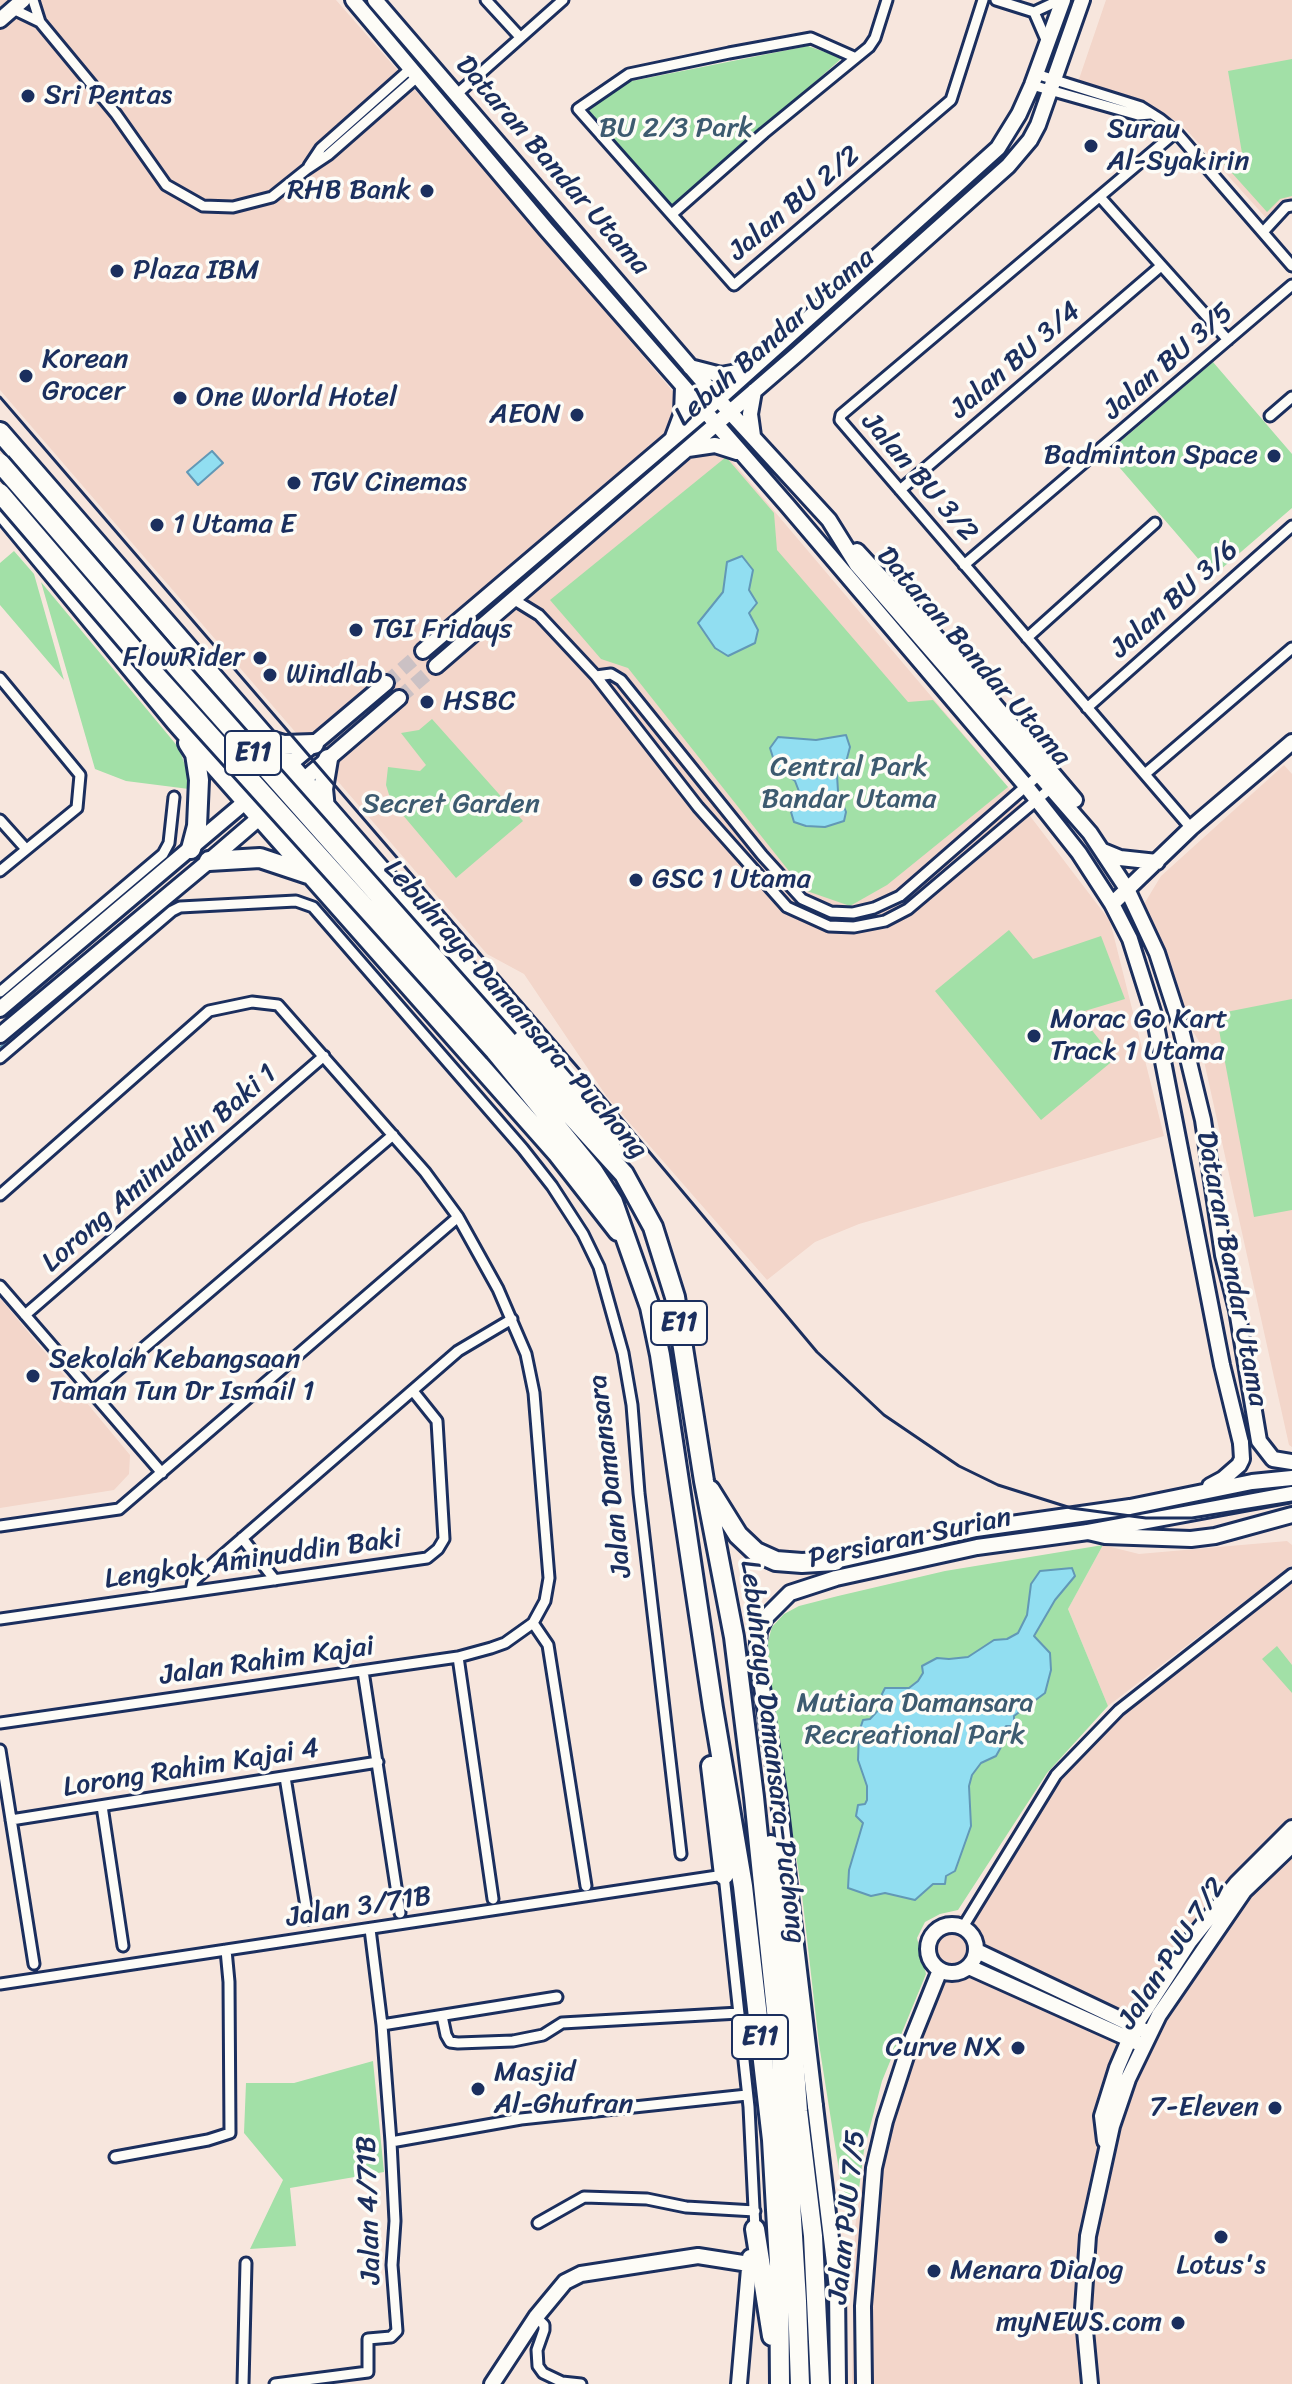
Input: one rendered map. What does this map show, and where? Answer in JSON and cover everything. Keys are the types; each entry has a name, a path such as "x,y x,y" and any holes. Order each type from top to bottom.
{"highway":[{"path":"0,432 519,1029 601,1129 624,1174"},
{"name":"Lebuhraya Damansara–Puchong","path":"0,463 502,1046 613,1202 650,1307 660,1355 743,1886 772,2140 779,2262 780,2377"},
{"name":"Lebuhraya Damansara–Puchong","path":"0,493 154,673 624,1174 653,1227 675,1297 704,1481 734,1637 784,2088 800,2384"},
{"path":"0,509 176,722 557,1153 625,1239"},
{"path":"213,678 216,687 262,746 261,754 250,770 239,777 224,775"},
{"path":"176,722 195,754 199,780 199,815 191,849"},
{"path":"264,739 284,745 314,744"},
{"path":"327,811 323,789 328,759"},
{"path":"289,848 285,836 294,819 327,811"},
{"path":"209,861 260,858 311,875"},
{"path":"704,1481 738,1535 756,1552 776,1561 835,1561"},
{"path":"713,1708 708,1741 724,1875"},
{"path":"754,1797 771,1844 806,2109"},
{"path":"801,1996 820,2384"},
{"path":"755,2220 767,2313 780,2377"}],"main road":[{"name":"Dataran Bandar Utama","path":"353,0 1037,799 1079,853 1108,899 1130,939 1154,1015 1222,1365 1241,1443 1242,1459 1233,1471 1213,1484 1183,1495"},
{"path":"363,0 420,69 414,73"},
{"name":"Dataran Bandar Utama","path":"375,0 690,367 829,520 857,565 1052,787 1090,833 1127,889 1157,953 1179,1021 1203,1120 1223,1255 1237,1310 1259,1441 1273,1459 1292,1462"},
{"name":"Lebuh Bandar Utama","path":"423,651 671,441 998,148 1019,114 1034,80 1062,0"},
{"name":"Lebuh Bandar Utama","path":"436,666 1008,166 1030,140 1054,86 1082,0"},
{"path":"0,20 18,4"},
{"path":"690,367 721,375 752,369"},
{"path":"671,441 682,413 683,387"},
{"path":"753,437 750,414 754,391"},
{"path":"687,449 721,445 739,453"},
{"path":"829,520 948,650 1056,776 1084,811 1090,833"},
{"path":"0,1009 386,683"},
{"path":"0,1035 399,698"},
{"path":"1108,899 1127,889 1191,828 1290,747"},
{"path":"1103,851 1120,858 1157,862"},
{"path":"1138,909 1142,886 1157,862"},
{"name":"Persiaran Surian","path":"835,1561 976,1529 1130,1507 1292,1476"},
{"name":"Persiaran Surian","path":"801,1996 778,1793 757,1654 759,1631 765,1618 790,1593 836,1578 977,1547 1088,1532 1292,1494"},
{"name":"Persiaran Surian","path":"1088,1532 1105,1536 1191,1539 1289,1519"},
{"name":"Jalan PJU 7/2","path":"1107,2153 1102,2116 1132,2033 1190,1941 1237,1883 1292,1828"},
{"name":"Jalan PJU 7/2","path":"1090,2384 1083,2295 1088,2236 1112,2126 1128,2079 1159,2015 1244,1891 1292,1845"},
{"path":"947,1925 963,1927 974,1937 977,1951 969,1967 955,1973 940,1970 929,1958 929,1941 933,1934 947,1925"},
{"path":"977,1951 1132,2033"},
{"path":"969,1967 1147,2039"},
{"name":"Jalan PJU 7/5","path":"864,2384 863,2306 874,2168 885,2121 909,2047 940,1970"},
{"path":"806,2109 837,2288 838,2384"},
{"path":"739,2384 755,2220"},
{"path":"492,2384 536,2317 565,2282 581,2274 644,2267 690,2257 731,2261 750,2257"}],"street":[{"path":"33,0 40,22"},
{"path":"486,0 520,37"},
{"path":"457,94 563,0"},
{"path":"672,214 869,47 887,0"},
{"name":"Jalan BU 2/2","path":"854,57 811,38 729,53 629,74 578,109 734,285 951,100 983,0"},
{"path":"996,0 1034,12 1062,0"},
{"path":"18,4 40,22 116,114 166,185 203,206 247,205 272,197 307,169 321,148 414,73"},
{"path":"1034,12 1047,43"},
{"path":"1034,80 1138,115 1150,114 1176,132 1292,266"},
{"name":"Jalan BU 3/2","path":"1176,132 841,415 841,424 1191,828"},
{"path":"1100,197 1228,340"},
{"path":"1264,231 1286,207 1292,206"},
{"name":"Jalan BU 3/4","path":"900,490 1161,266"},
{"name":"Jalan BU 3/5","path":"964,565 1292,285"},
{"path":"1270,416 1292,397"},
{"path":"1027,638 1155,523"},
{"name":"Jalan BU 3/6","path":"1087,708 1292,526"},
{"path":"513,599 539,615 596,676 698,807 787,907 829,926 854,927 885,921 908,909 1052,787"},
{"path":"1145,774 1292,648"},
{"path":"596,676 611,674 621,680 762,855 802,899 831,912 853,913 874,908 900,896 1040,774"},
{"path":"0,678 80,775 77,808 0,871"},
{"path":"0,992 163,854 169,843 174,797"},
{"path":"0,820 26,849"},
{"name":"Jalan Damansara","path":"0,1058 172,911 180,907 296,901 313,907 533,1161 568,1210 599,1267 614,1313 632,1405 639,1493 681,1854"},
{"path":"0,1195 209,1011 252,1002 278,1005 393,1135 458,1217 512,1319 526,1354 534,1393 549,1578 545,1601 533,1623 548,1645 586,1886"},
{"name":"Lorong Aminuddin Baki 1","path":"25,1315 324,1056"},
{"path":"92,1392 393,1135"},
{"path":"0,1526 119,1509 458,1217"},
{"path":"0,1286 162,1473"},
{"path":"191,1591 193,1581 458,1351 512,1319"},
{"name":"Lengkok Aminuddin Baki","path":"0,1619 427,1558 444,1539 437,1421 413,1391"},
{"path":"242,1538 275,1580"},
{"path":"963,1927 1056,1775 1119,1710 1292,1574"},
{"name":"Jalan Rahim Kajai","path":"0,1723 458,1657 505,1643 533,1623"},
{"path":"458,1657 493,1899"},
{"path":"363,1671 400,1913"},
{"path":"0,1750 34,1964"},
{"name":"Lorong Rahim Kajai 4","path":"11,1820 378,1762"},
{"path":"285,1777 308,1919"},
{"path":"102,1806 123,1946"},
{"path":"538,2223 584,2197 647,2199 755,2220 747,2095 724,1875"},
{"name":"Jalan 3/71B","path":"0,1984 724,1875"},
{"name":"Jalan 4/71B","path":"275,2384 365,2373 369,2367 368,2339 395,2335 391,2142 382,2025 370,1929"},
{"path":"115,2157 230,2133 226,1950"},
{"path":"382,2025 557,1997"},
{"path":"442,2016 450,2042 458,2043 513,2041 543,2035 562,2023 739,2013"},
{"path":"391,2142 521,2119 747,2095"},
{"path":"243,2384 246,2263"},
{"path":"536,2317 544,2325 537,2350 538,2366 543,2373 562,2382 581,2384"}],"shaded area":[{"path":"0,0 336,0 493,179 1008,787 1110,921 1164,1136 859,1224 815,1242 767,1280 607,1097 524,974 487,954 0,390"},
{"path":"1106,0 1292,0 1292,202 1268,220 1183,126 1166,115 1078,82"},
{"path":"1284,765 1292,774 1292,1447 1289,1445 1200,1043 1186,1020 1141,909 1161,876"},
{"name":"Sekolah Kebangsaan Taman Tun Dr Ismail 1","path":"0,1298 130,1455 129,1474 114,1490 0,1508"},
{"path":"1287,1541 1292,1545 1292,1565 1108,1706 1068,1609 1103,1545 1139,1554"},
{"path":"1292,1570 1292,2384 852,2384 855,2227 866,2157 888,2083 930,1976 922,1935 932,1924 962,1914 1049,1776 1108,1711"}],"green space":[{"name":"BU 2/3 Park","path":"808,46 842,58 672,209 586,112 627,82"},
{"path":"1292,59 1292,196 1280,199 1267,212 1223,163 1243,159 1228,71"},
{"path":"1213,362 1292,454 1292,508 1213,576 1107,453"},
{"name":"Central Park Bandar Utama","path":"726,457 774,513 777,550 908,702 933,700 1008,787 887,885 850,906 804,890 628,668 601,659 550,600"},
{"path":"14,551 34,574 64,680 0,605 0,563"},
{"path":"41,582 179,748 189,789 126,781 95,769"},
{"name":"Secret Garden","path":"432,719 523,821 456,878 391,801 386,785 388,767 420,771 426,765 401,733 419,730"},
{"name":"Morac Go Kart Track 1 Utama","path":"1009,930 1033,959 1101,936 1125,999 1078,1013 1115,1059 1041,1120 935,991"},
{"path":"1292,999 1292,1210 1254,1217 1216,1014"},
{"name":"Mutiara Damansara Recreational Park","path":"1103,1545 1068,1609 1108,1706 1047,1773 958,1910 925,1922 917,1938 926,1974 882,2081 864,2150 855,2220 841,2183 819,2044 802,1895 767,1663 767,1645 772,1627 784,1614 799,1606 838,1596 945,1571"},
{"path":"1277,1646 1292,1665 1292,1693 1262,1659"},
{"path":"373,2061 384,2172 290,2188 296,2246 250,2249 283,2180 244,2133 246,2083 294,2083"}],"water":[{"path":"212,451 223,463 198,485 187,472"},
{"path":"742,556 753,570 749,590 757,603 749,613 758,630 755,643 728,656 715,648 698,623 723,592 727,562"},
{"path":"846,735 850,747 845,766 837,775 838,791 846,812 844,821 825,827 794,822 791,812 800,794 795,781 776,767 770,748 778,737 816,740"},
{"path":"1072,1568 1075,1576 1055,1600 1034,1636 1050,1653 1051,1670 1045,1693 1014,1716 1014,1726 1006,1726 999,1735 1001,1747 996,1756 981,1763 972,1775 969,1786 971,1826 955,1871 946,1876 945,1884 933,1884 915,1900 885,1893 871,1896 848,1888 849,1870 863,1823 856,1816 858,1805 865,1804 867,1800 867,1786 858,1760 859,1732 863,1720 870,1719 883,1705 885,1688 909,1688 923,1673 922,1666 937,1658 968,1657 994,1640 1007,1639 1018,1633 1027,1615 1031,1584 1040,1571"}],"waterway":[{"path":"0,1048 151,919"}],"tunnel":[{"path":"386,683 423,651"},
{"path":"399,698 436,666"}],"railway":[{"path":"0,397 605,1099 817,1352 884,1415 959,1466 998,1485 1071,1508 1146,1518 1192,1518 1292,1502"}],"place":[{"name":"Sri Pentas","path":"28,96"},
{"name":"Surau Al-Syakirin","path":"1091,146"},
{"name":"RHB Bank","path":"427,191"},
{"name":"Plaza IBM","path":"117,271"},
{"name":"Korean Grocer","path":"26,376"},
{"name":"One World Hotel","path":"180,398"},
{"name":"AEON","path":"577,415"},
{"name":"Badminton Space","path":"1274,456"},
{"name":"TGV Cinemas","path":"294,483"},
{"name":"1 Utama E","path":"157,525"},
{"name":"TGI Fridays","path":"356,630"},
{"name":"FlowRider","path":"260,658"},
{"name":"Windlab","path":"270,675"},
{"name":"HSBC","path":"427,702"},
{"name":"GSC 1 Utama","path":"636,880"},
{"name":"Morac Go Kart Track 1 Utama","path":"1034,1036"},
{"name":"Sekolah Kebangsaan Taman Tun Dr Ismail 1","path":"33,1376"},
{"name":"Curve NX","path":"1018,2048"},
{"name":"Masjid Al-Ghufran","path":"478,2089"},
{"name":"7-Eleven","path":"1275,2108"},
{"name":"Lotus's","path":"1221,2237"},
{"name":"Menara Dialog","path":"934,2271"},
{"name":"myNEWS.com","path":"1178,2323"}]}
